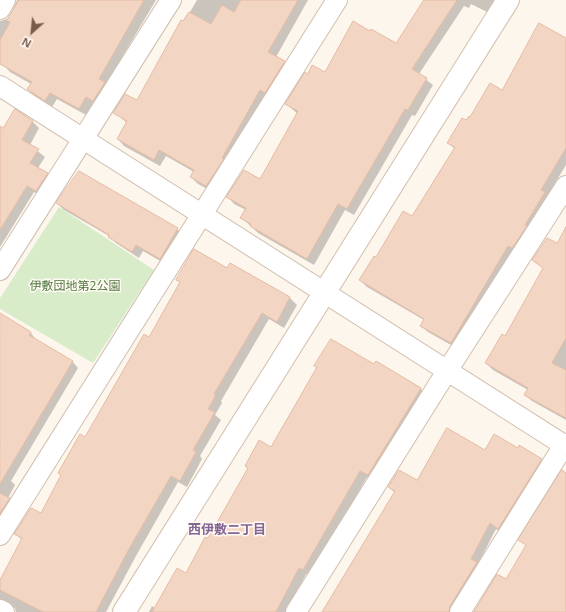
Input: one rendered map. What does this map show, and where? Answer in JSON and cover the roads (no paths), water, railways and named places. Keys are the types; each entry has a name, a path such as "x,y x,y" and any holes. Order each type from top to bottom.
{"street":[{"path":"0,9 6,0"},
{"path":"0,270 171,0"},
{"path":"0,535 337,0"},
{"path":"124,612 508,0"},
{"path":"0,86 565,444 460,612"},
{"path":"296,612 447,370 566,186"},
{"path":"0,610 4,612"}],"district":[{"name":"西伊敷二丁目","path":"227,530"}],"park label":[{"name":"伊敷団地第2公園","path":"75,287"}]}
